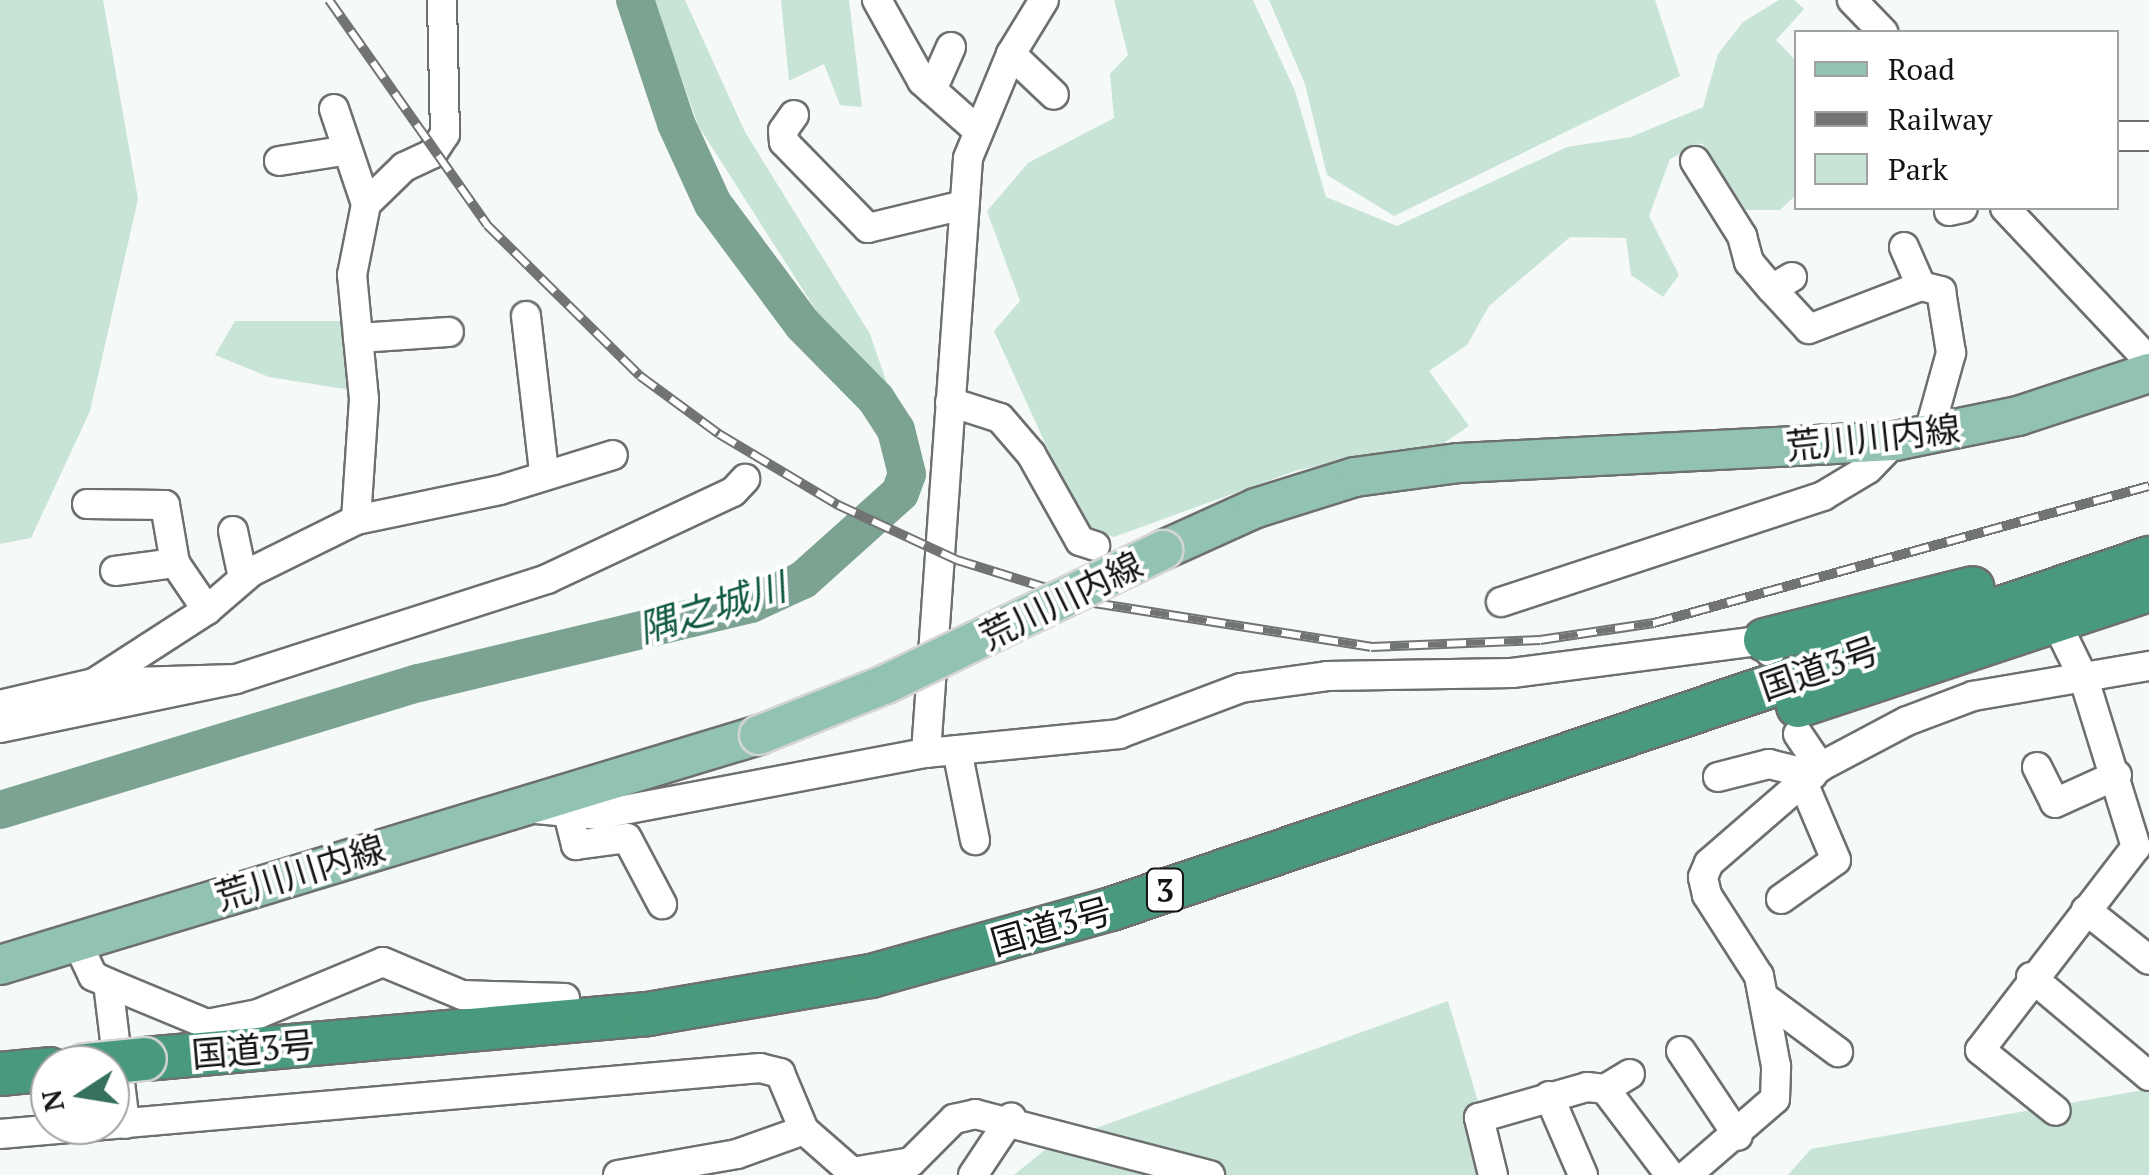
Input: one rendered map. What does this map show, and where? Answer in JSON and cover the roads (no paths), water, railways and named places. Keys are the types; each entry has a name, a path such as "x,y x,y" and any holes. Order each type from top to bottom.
{"highway":[{"path":"1768,648 2149,535"},
{"name":"国道3号","path":"2049,607 2149,558"},
{"name":"国道3号","path":"132,1090 648,1014 871,976 1111,909 2049,607 2149,590"},
{"path":"0,1074 30,1070"},
{"path":"0,1100 30,1097"}],"main road":[{"name":"荒川川内線","path":"0,965 759,735 886,684 1164,550 1310,489 1406,468 1911,439 2149,373"}],"street":[{"path":"356,520 364,400 352,275 366,204 404,167 432,154 445,134 442,0"},
{"path":"877,0 902,54 932,90 975,128"},
{"path":"926,752 964,205 975,128 1010,54 1044,0"},
{"path":"1852,0 1881,30"},
{"path":"932,90 951,47"},
{"path":"1010,54 1054,95"},
{"path":"334,109 343,151 366,204"},
{"path":"794,116 783,131 784,142 868,228 964,205"},
{"path":"2119,136 2149,136"},
{"path":"279,161 343,151"},
{"path":"1501,602 1823,496 1911,439 1950,353 1941,292 1921,286 1809,329 1782,283 1750,262 1742,236 1694,161"},
{"path":"2007,210 2149,361"},
{"path":"1904,247 1921,286"},
{"path":"526,316 544,472"},
{"path":"358,338 449,332"},
{"path":"950,402 1000,418 1031,454 1080,541 1095,546"},
{"path":"94,684 208,610 243,578 356,520 500,490 544,472 612,455"},
{"path":"0,728 236,679 547,579 734,492 746,479"},
{"path":"87,504 165,504 175,564 208,610"},
{"path":"233,531 243,578"},
{"path":"115,571 175,564"},
{"path":"2049,607 2084,678 2116,775 2141,833 2136,847 2031,978 1980,1050 2056,1111"},
{"path":"170,636 178,681"},
{"path":"525,808 570,817 926,752 1119,734 1242,688 1327,676 1512,673 1768,648"},
{"path":"1687,1175 1738,1136 1775,1099 1765,998 1702,877 1709,862 1812,776 1906,721 1974,696 2149,666"},
{"path":"0,705 94,684 236,679"},
{"path":"1781,898 1836,860 1798,734"},
{"path":"958,750 975,840"},
{"path":"1718,777 1768,764 1812,776"},
{"path":"2037,768 2054,803 2116,775"},
{"path":"570,817 576,844 628,838 662,904"},
{"path":"2086,910 2149,960"},
{"path":"77,942 93,976 206,1024 258,1014 382,962 462,995 565,998"},
{"path":"2031,978 2149,1076"},
{"path":"108,983 132,1090"},
{"path":"1765,998 1838,1052"},
{"path":"1681,1051 1738,1136"},
{"path":"0,1134 132,1090 760,1068 780,1073 804,1130 852,1173 911,1162 954,1119 975,1114 1011,1118 1210,1175"},
{"path":"1493,1175 1479,1118 1550,1096 1605,1089 1630,1074"},
{"path":"1605,1089 1670,1175"},
{"path":"1550,1096 1583,1175"},
{"path":"973,1175 1011,1118"},
{"path":"618,1175 737,1154 804,1130"}],"waterway":[{"name":"隅之城川","path":"0,810 419,683 751,604 803,580 900,493 907,474 896,430 876,399 803,325 713,204 676,123 635,0"}],"railway":[{"path":"329,0 487,225 640,376 719,434 838,505 957,560 1094,603 1371,647 1540,640 1654,623 2149,486"}]}
